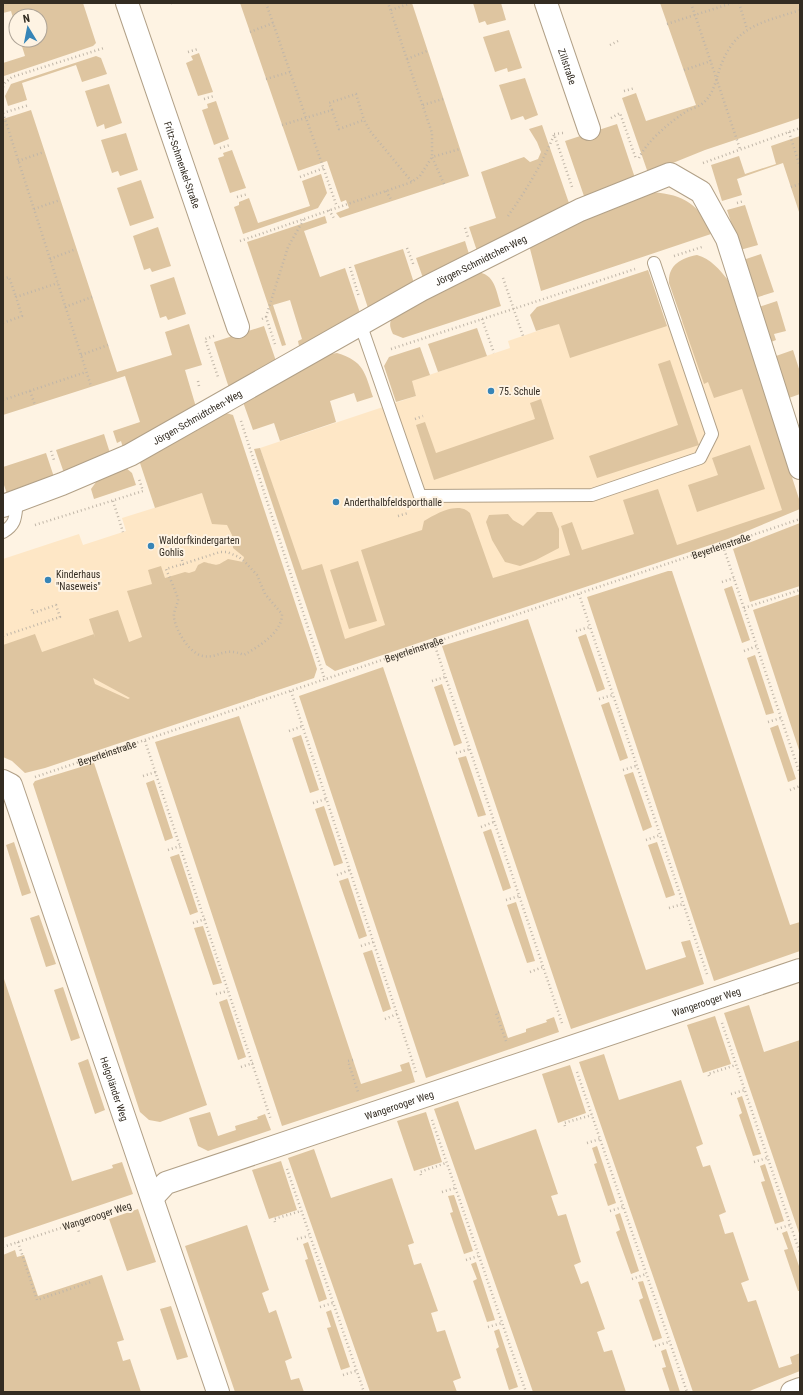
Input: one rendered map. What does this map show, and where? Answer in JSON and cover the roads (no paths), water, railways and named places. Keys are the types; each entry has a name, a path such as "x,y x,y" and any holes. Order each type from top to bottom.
{"street":[{"name":"Fritz-Schmenkel-Straße","path":"127,3 238,327"},
{"name":"Zillstraße","path":"546,3 589,129"},
{"name":"Jörgen-Schmidtchen-Weg","path":"10,504 130,455 363,322 494,252 580,210 670,174 701,192 727,239 800,468"},
{"name":"Helgoländer Weg","path":"14,782 218,1392"},
{"name":"Wangerooger Weg","path":"153,1197 166,1183 800,970"},
{"path":"792,1392 800,1389"}],"lane":[{"path":"363,322 368,347 420,496 592,495 700,458 712,434 654,263"},
{"path":"7,529 15,518 10,504"}],"place":[{"name":"75. Schule","path":"491,391"},
{"name":"Anderthalbfeldsporthalle","path":"336,502"},
{"name":"Waldorfkindergarten Gohlis","path":"151,546"},
{"name":"Kinderhaus \"Naseweis\"","path":"48,580"}]}
